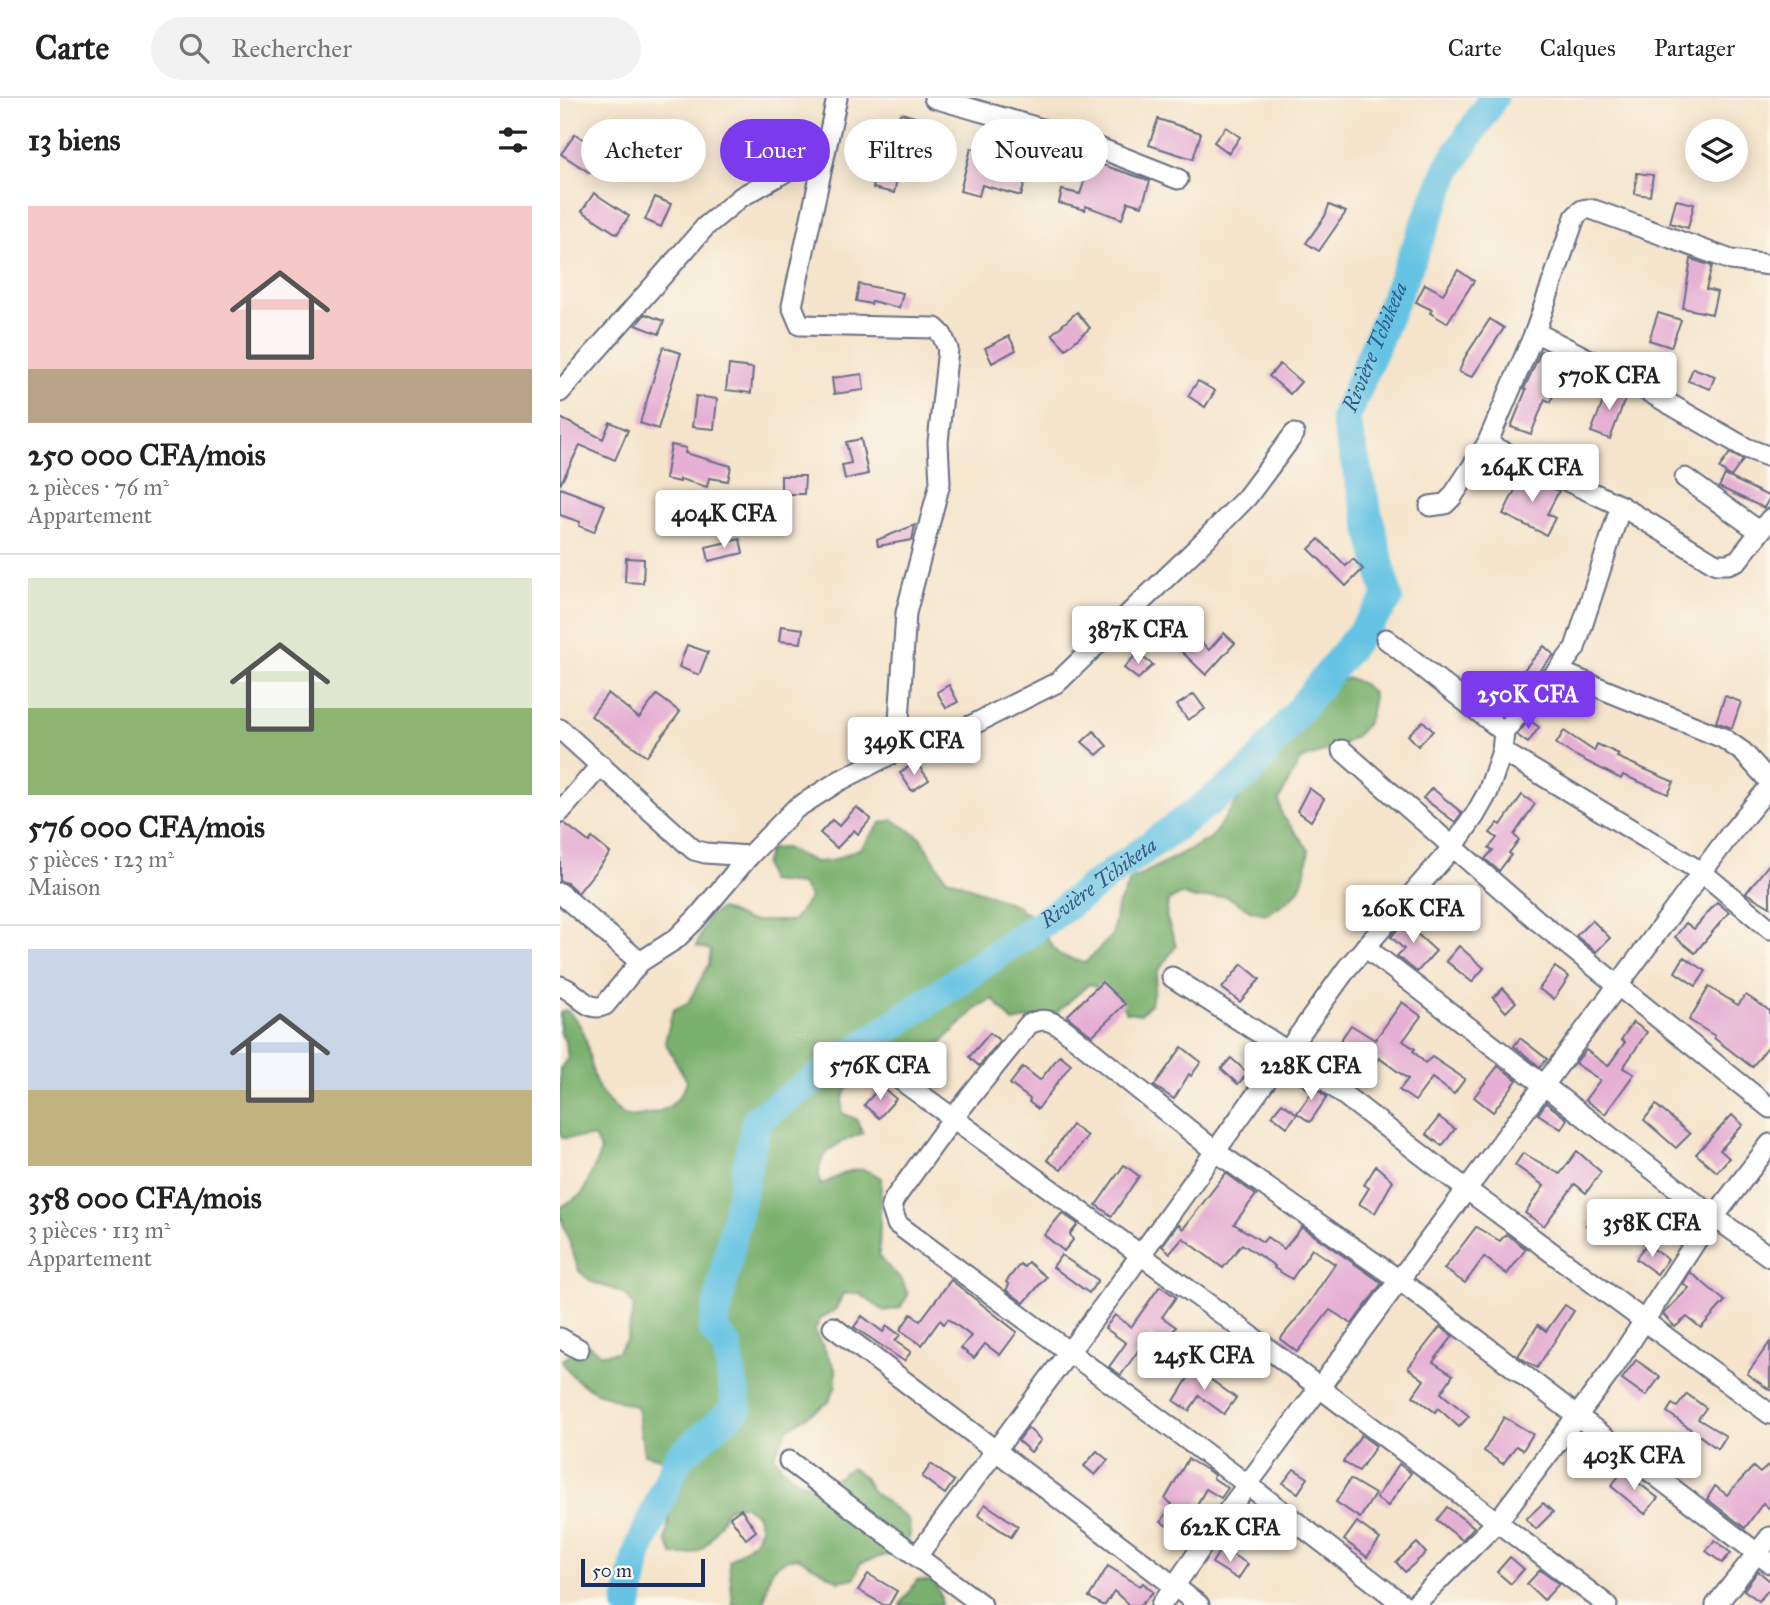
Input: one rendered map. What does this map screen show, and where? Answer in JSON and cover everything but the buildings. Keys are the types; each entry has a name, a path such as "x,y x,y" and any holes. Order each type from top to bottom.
{"street":[{"path":"830,126 837,98"},
{"path":"934,98 1074,138 1178,179"},
{"path":"560,393 706,226 741,197 767,182"},
{"path":"817,182 792,306 800,325 935,328 942,335 948,349 938,442 940,483 906,613 897,751"},
{"path":"1430,506 1445,503 1452,496 1487,444 1535,332 1575,217 1586,208 1731,260 1770,265"},
{"path":"1535,332 1621,376 1746,448 1770,457"},
{"path":"560,986 568,988 590,1006 598,1008 605,1005 640,962 676,939 696,919 749,856 795,809 839,781 897,751 970,726 1058,682 1198,548 1247,497 1293,434"},
{"path":"1487,444 1621,506 1716,564 1728,564 1738,560 1765,525 1685,478"},
{"path":"917,1556 1365,947 1453,847 1488,792 1503,742 1536,692 1558,671 1575,648 1621,506"},
{"path":"1386,639 1503,742 1703,873 1770,929"},
{"path":"1161,1605 1466,1189 1770,784 1743,752 1723,738 1558,671"},
{"path":"560,729 694,850 749,856"},
{"path":"1342,750 1538,921 1770,1108"},
{"path":"560,812 601,765"},
{"path":"560,893 640,962"},
{"path":"1365,947 1714,1217 1770,1257"},
{"path":"1172,978 1287,1051 1466,1189 1770,1414"},
{"path":"1404,1605 1248,1485 897,1224 891,1206 895,1198 953,1118 1029,1024 1050,1020 1215,1151 1399,1280 1764,1558"},
{"path":"880,1065 1054,1194 1141,1254 1607,1605"},
{"path":"1414,1605 1497,1522 1614,1367 1714,1217 1770,1144"},
{"path":"833,1327 1199,1605"},
{"path":"560,1338 579,1349"},
{"path":"789,1461 982,1605"},
{"path":"1716,1605 1764,1558 1770,1536"}],"green space":[{"path":"1349,678 1363,684 1373,694 1372,710 1367,722 1351,739 1300,760 1279,800 1282,815 1309,850 1302,882 1294,895 1267,914 1252,911 1226,896 1195,899 1181,894 1168,901 1166,916 1176,946 1158,971 1151,1003 1141,1014 1126,1012 1118,998 1089,984 1056,1013 1013,1022 993,999 979,1006 907,1076 893,1080 863,1073 849,1085 844,1094 842,1113 856,1119 863,1133 829,1150 820,1164 820,1185 856,1170 864,1170 881,1178 879,1257 902,1280 908,1295 900,1308 884,1311 858,1293 843,1294 835,1310 821,1318 814,1331 836,1370 836,1385 829,1402 787,1429 774,1455 793,1477 806,1484 828,1483 851,1468 864,1477 871,1490 908,1519 910,1534 906,1549 860,1563 855,1578 839,1581 797,1557 779,1563 768,1580 764,1605 733,1605 729,1561 754,1541 761,1528 756,1514 743,1505 728,1508 708,1543 701,1549 685,1555 673,1554 666,1541 672,1494 660,1458 644,1454 637,1407 583,1384 567,1369 562,1360 588,1345 602,1354 617,1352 627,1339 634,1306 624,1293 592,1282 579,1271 560,1214 560,1208 583,1193 601,1151 594,1137 563,1138 560,1134 560,1069 568,1058 566,1043 560,1032 560,1013 566,1010 580,1026 595,1080 612,1106 627,1117 664,1110 677,1099 687,1081 665,1042 673,1010 688,1003 709,964 711,950 696,946 708,917 721,909 748,921 793,921 810,897 801,884 769,881 764,865 769,849 785,848 815,862 831,861 861,848 881,823 893,820 920,837 945,877 1020,907 1020,911 1028,913 1059,955 1085,963 1112,936 1117,907 1131,880 1211,838 1282,737 1335,682"},
{"path":"917,1580 935,1582 941,1605 900,1605"}],"waterway":[{"name":"Rivière Tchiketa","path":"628,1605 637,1554 678,1458 737,1408 727,1347 713,1329 757,1119 1064,908 1249,773 1388,599 1345,419 1449,167 1493,98"}]}
